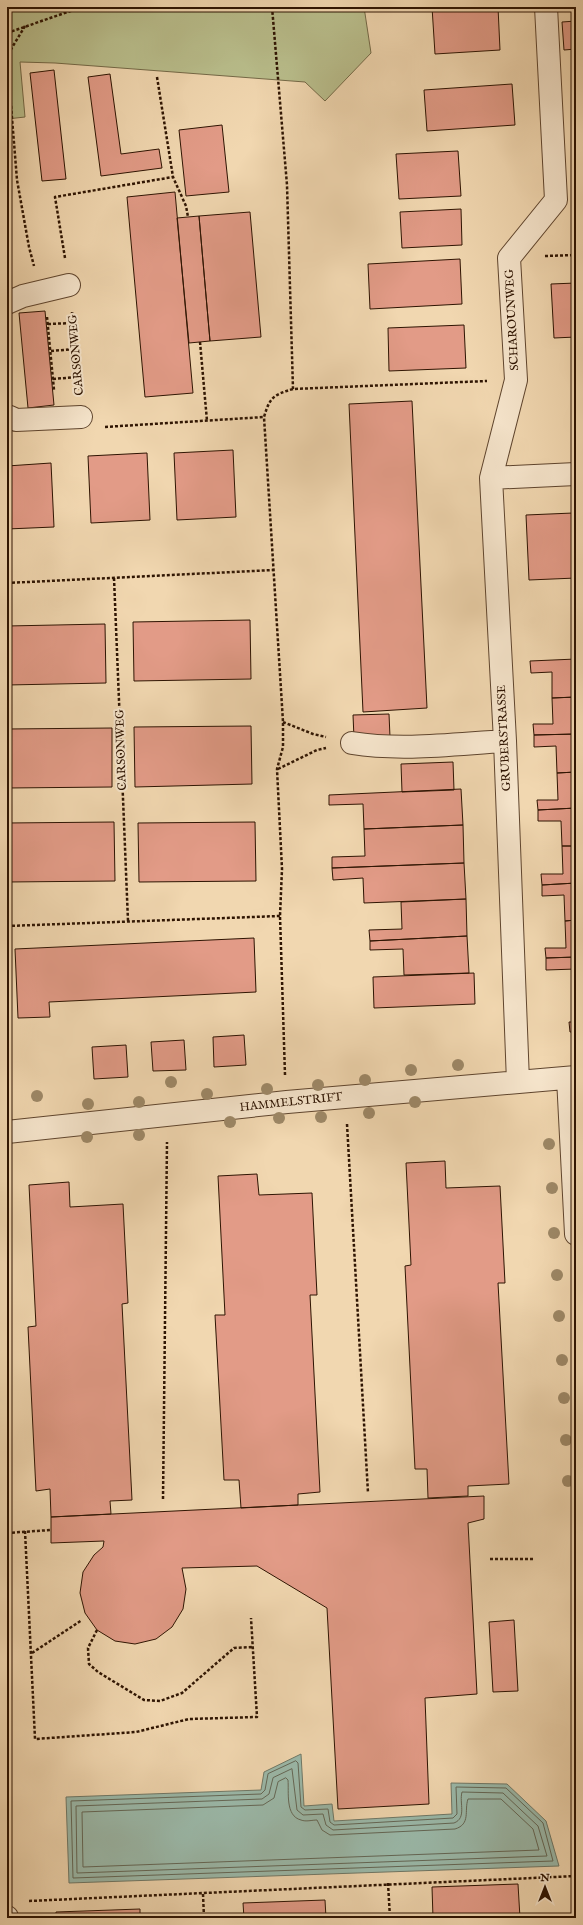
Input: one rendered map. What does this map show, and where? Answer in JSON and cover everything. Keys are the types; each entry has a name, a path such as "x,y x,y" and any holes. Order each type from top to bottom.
{"street":[{"name":"SCHAROUNWEG","path":"491,478 516,380 509,258 556,200 546,7"},
{"path":"7,303 69,285"},
{"path":"10,418 16,420 57,418 90,423"},
{"path":"491,478 576,474"},
{"name":"GRUBERSTRASSE","path":"491,478 505,741 518,1082"},
{"path":"352,743 373,746 404,747 505,741"},
{"path":"572,1078 576,1234"},
{"name":"HAMMELSTRIFT","path":"7,1132 287,1102 572,1078"}],"path":[{"path":"7,33 82,7"},
{"path":"272,7 287,185 293,388"},
{"path":"25,26 7,56 17,180 48,324 57,418"},
{"path":"157,77 174,177 186,206 188,217"},
{"name":"CARSONWEG","path":"90,423 78,377 69,285 55,197 174,177"},
{"path":"48,324 73,323"},
{"path":"200,342 206,421"},
{"path":"51,351 75,349"},
{"path":"53,379 78,377"},
{"path":"287,1102 280,916 282,869 277,769 283,747 283,722 264,417 268,402 276,394 293,388 516,380"},
{"path":"90,423 206,421 264,417"},
{"path":"7,583 274,570"},
{"name":"CARSONWEG","path":"114,578 128,921"},
{"path":"283,722 313,734 352,743"},
{"path":"277,769 317,750 352,743"},
{"path":"7,926 280,916"},
{"path":"347,1122 368,1493"},
{"path":"164,1499 168,1139"},
{"path":"7,1533 51,1530"},
{"path":"25,1531 35,1739 136,1732 188,1720 257,1717 251,1618"},
{"path":"490,1559 535,1559"},
{"path":"31,1653 82,1620"},
{"path":"97,1630 88,1648 89,1664 98,1672 144,1700 160,1701 182,1693 234,1648 252,1647"},
{"path":"576,1733 574,1733 576,1770"},
{"path":"23,1902 203,1894 388,1883 576,1876"},
{"path":"388,1883 390,1918"},
{"path":"203,1894 204,1918"}],"green space":[{"path":"7,7 364,7 371,53 325,101 305,82 55,63 20,62 25,117 7,119"}],"water":[{"path":"301,1754 304,1806 332,1804 334,1821 452,1814 451,1783 507,1784 546,1821 559,1866 69,1883 66,1797 261,1790 264,1772"}],"building":[{"path":"432,7 498,7 500,50 435,54"},
{"path":"576,21 576,49 564,50 562,22"},
{"path":"54,70 66,179 42,181 30,73"},
{"path":"110,74 121,154 159,149 162,168 101,176 88,77"},
{"path":"512,84 515,125 427,131 424,90"},
{"path":"222,125 229,192 186,196 179,130"},
{"path":"458,151 461,196 399,199 396,154"},
{"path":"175,192 193,393 145,397 127,197"},
{"path":"461,209 462,245 402,248 400,212"},
{"path":"250,212 261,337 210,341 199,216"},
{"path":"199,216 210,341 189,343 177,218"},
{"path":"460,259 462,304 370,309 368,264"},
{"path":"576,283 576,337 554,338 551,284"},
{"path":"45,311 54,405 28,408 19,313"},
{"path":"464,325 466,368 389,371 388,328"},
{"path":"412,401 427,708 363,712 349,404"},
{"path":"233,450 236,517 177,520 174,453"},
{"path":"147,453 150,520 91,523 88,456"},
{"path":"51,463 54,527 7,529 7,466"},
{"path":"573,513 576,578 529,580 526,515"},
{"path":"250,620 251,679 134,681 133,622"},
{"path":"105,624 106,683 7,685 7,626"},
{"path":"576,659 576,697 552,698 552,672 531,673 530,661"},
{"path":"576,697 576,734 534,735 533,724 553,724 552,698"},
{"path":"389,714 390,737 354,738 353,715"},
{"path":"251,726 252,784 135,787 134,727"},
{"path":"112,728 112,787 7,788 7,729"},
{"path":"576,734 576,772 557,773 556,746 534,747 534,735"},
{"path":"453,762 454,790 402,792 401,764"},
{"path":"576,772 576,808 538,810 537,800 558,800 557,773"},
{"path":"461,789 463,825 364,829 363,804 329,805 329,795"},
{"path":"576,808 576,846 562,846 561,821 538,821 538,810"},
{"path":"114,822 115,881 7,882 7,823"},
{"path":"255,822 256,881 139,882 138,823"},
{"path":"463,825 464,863 332,868 332,857 365,856 364,829"},
{"path":"562,846 576,846 576,883 542,885 541,874 563,874"},
{"path":"464,863 466,899 364,903 363,878 333,880 332,868"},
{"path":"576,883 576,920 565,921 564,895 542,896 542,885"},
{"path":"466,899 467,936 370,941 369,930 402,929 401,902"},
{"path":"576,920 576,957 546,958 545,948 566,948 565,921"},
{"path":"467,936 469,973 404,975 403,949 370,950 370,941"},
{"path":"254,938 256,992 49,1002 50,1017 18,1018 15,949"},
{"path":"576,957 576,969 546,970 546,958"},
{"path":"474,973 475,1004 374,1008 373,977"},
{"path":"569,1022 576,1022 576,1032 570,1032"},
{"path":"244,1035 246,1065 214,1067 213,1037"},
{"path":"184,1040 186,1070 153,1071 151,1042"},
{"path":"126,1045 128,1077 94,1079 92,1047"},
{"path":"445,1161 446,1188 500,1186 505,1283 498,1283 509,1484 468,1486 468,1496 428,1498 427,1469 415,1469 405,1266 411,1265 406,1163"},
{"path":"257,1174 259,1195 312,1193 317,1295 310,1295 320,1492 298,1494 298,1505 241,1508 239,1480 224,1480 215,1315 225,1315 218,1176"},
{"path":"69,1182 70,1207 123,1204 128,1303 122,1304 132,1500 110,1501 111,1514 51,1517 50,1489 36,1491 28,1327 36,1326 29,1185"},
{"path":"484,1496 484,1519 468,1523 477,1694 425,1698 429,1804 338,1809 327,1608 257,1566 182,1568 186,1589 183,1609 172,1627 156,1639 135,1644 115,1641 97,1630 85,1613 80,1593 83,1572 94,1555 103,1547 104,1541 51,1543 51,1517"},
{"path":"514,1620 518,1691 493,1692 489,1622"},
{"path":"518,1884 520,1918 433,1918 432,1887"},
{"path":"325,1900 326,1918 244,1918 243,1903"},
{"path":"140,1909 140,1918 56,1918 56,1912"}]}
